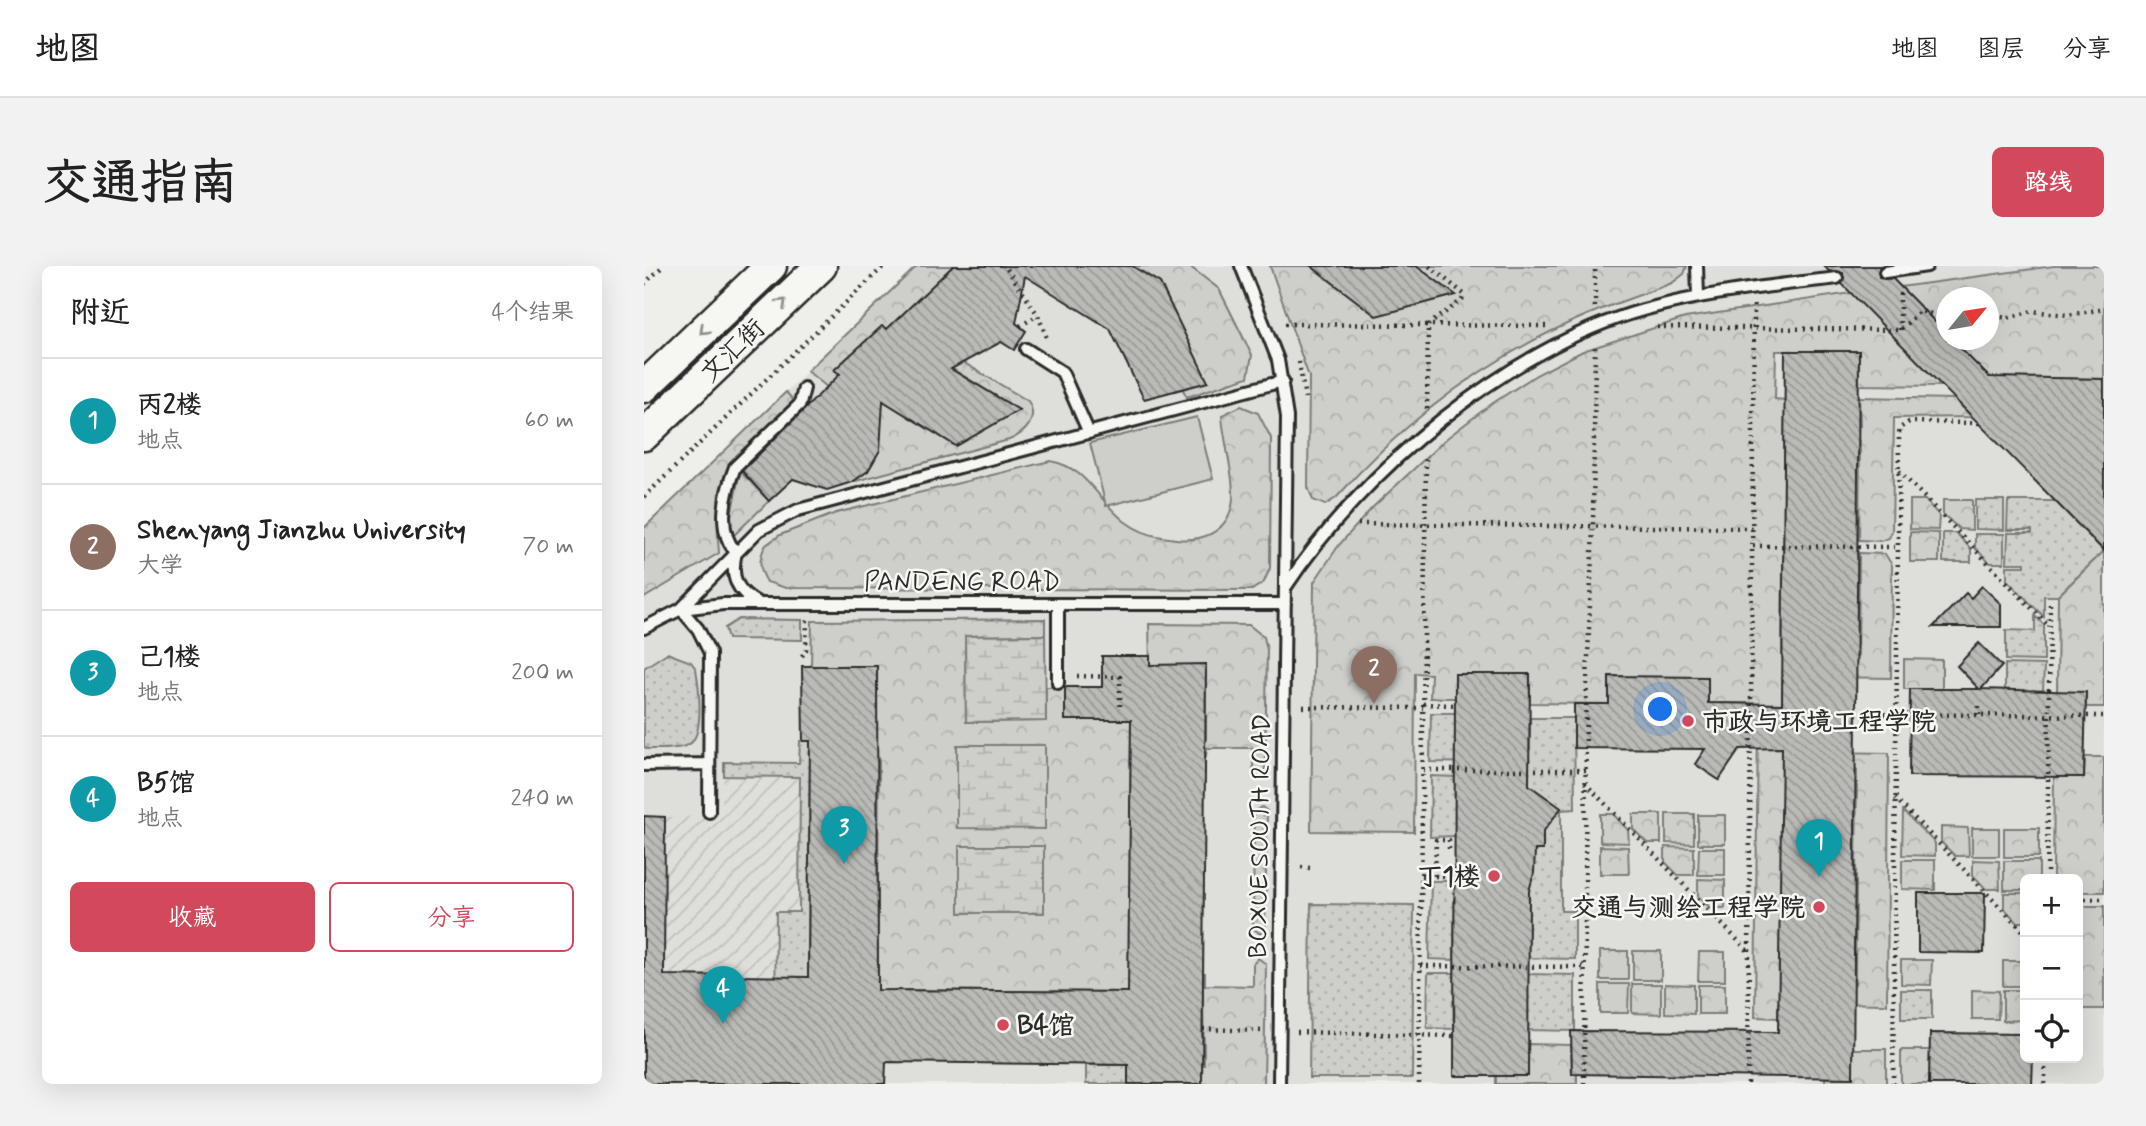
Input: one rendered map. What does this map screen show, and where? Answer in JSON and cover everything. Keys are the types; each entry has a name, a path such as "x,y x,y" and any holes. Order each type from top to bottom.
{"street":[{"name":"文汇街","path":"644,387 771,266"},
{"name":"文汇街","path":"644,435 821,266"}],"lane":[{"path":"1241,266 1278,360 1283,382 1287,418 1285,588"},
{"path":"1698,266 1698,296"},
{"path":"1885,272 1927,266"},
{"path":"1285,588 1304,560 1335,524 1404,451 1516,369 1570,337 1641,310 1698,296 1837,278"},
{"path":"1026,349 1062,372 1089,433"},
{"path":"709,812 710,653 698,629 681,609 759,530 798,510 1283,382"},
{"path":"736,552 726,542 723,527 735,467 800,404 804,388"},
{"path":"736,552 732,570 736,585 745,596 761,605"},
{"name":"BOXUE SOUTH ROAD","path":"1279,1084 1285,588"},
{"name":"PANDENG ROAD","path":"644,628 681,609 723,604 1285,604"},
{"path":"1058,604 1058,679"},
{"path":"644,765 709,764"}],"path":[{"path":"644,284 663,266"},
{"path":"644,497 884,266"},
{"path":"1419,1084 1428,325 1462,300 1464,293 1429,266"},
{"path":"1590,1084 1584,1081 1584,967 1595,266"},
{"path":"1007,269 1038,315 1062,372"},
{"path":"1901,269 1900,330 1920,311 1936,315"},
{"path":"1748,1084 1754,288"},
{"path":"1999,317 2008,318 2032,312 2067,315 2104,309"},
{"path":"1020,326 1038,315"},
{"path":"1893,1084 1899,434 1904,423 1979,423"},
{"path":"1898,470 2050,626"},
{"path":"1335,524 1753,527"},
{"path":"1753,546 1898,547"},
{"path":"2047,874 2050,600"},
{"path":"802,656 806,650 807,604"},
{"path":"1058,679 1120,677 1120,709"},
{"path":"1303,707 1456,705"},
{"path":"1979,705 1979,715"},
{"path":"1856,714 2104,716"},
{"path":"2097,716 2097,725"},
{"path":"1423,770 1586,770"},
{"path":"1586,783 1749,953"},
{"path":"1895,798 2020,928"},
{"path":"1435,876 1436,840 1449,840 1449,851"},
{"path":"1421,876 1450,876 1449,864"},
{"path":"1301,867 1311,867"},
{"path":"1414,869 1422,869"},
{"path":"2083,899 2104,899"},
{"path":"1420,966 1584,967"},
{"path":"1203,1029 1454,1036"},
{"path":"2045,1063 2045,1084"}],"shaded area":[{"path":"917,266 2104,266 2104,1084 644,1084 644,528"},
{"path":"724,776 800,777 799,913 776,913 775,977 664,975 665,817 721,816"}],"green space":[{"path":"917,266 953,266 827,387 807,371"},
{"path":"1132,266 1189,266 1219,289 1252,355 1248,377 1187,397 1182,388 1207,381 1160,283"},
{"path":"1270,266 1311,266 1376,316 1455,295 1416,266 1687,266 1684,274 1672,283 1551,331 1483,370 1421,416 1363,469 1336,498 1325,505 1313,500 1308,487 1309,377"},
{"path":"2054,266 2104,266 2104,379 1989,377 1962,350 1999,350 1999,287 1936,287 1936,324 1900,287"},
{"path":"1851,293 1942,386 1859,385 1859,351 1776,351 1775,399 1785,400 1782,657 1813,677 1782,677 1782,704 1708,703 1708,677 1609,677 1609,704 1530,703 1530,674 1456,674 1455,698 1430,698 1431,674 1415,673 1414,832 1311,831 1314,582 1339,545 1372,508 1447,438 1490,405 1536,375 1583,351 1685,318"},
{"path":"907,341 931,343 1028,401 1032,414 1029,425 1009,440 852,482 863,474 877,456 881,434 877,397 956,446 1019,410"},
{"path":"786,392 794,401 731,462 719,507 719,553 644,598 644,528"},
{"path":"1859,397 1954,399 1972,417 1894,418 1892,531 1889,538 1880,541 1859,540 1860,441 1829,441 1829,426 1860,426"},
{"path":"1241,406 1258,413 1271,438 1270,568 1264,582 1252,590 786,588 767,582 762,573 760,563 766,545 780,535 836,513 1050,461 1067,466 1080,475 1113,511 1142,531 1181,539 1205,536 1224,523 1232,506 1233,487 1222,415"},
{"path":"1197,417 1213,479 1106,506 1090,443"},
{"path":"740,471 769,501 732,537 729,526"},
{"path":"1910,500 1925,500 1939,515 1938,530 1910,529"},
{"path":"1943,500 1972,500 1972,530 1959,529 1943,514"},
{"path":"1975,500 2004,500 2004,530 1975,529"},
{"path":"2008,501 2055,501 2104,551 2058,596 2044,596 2044,617 2007,580 2007,566 2025,566 2025,563 2007,563 2008,533 2032,533 2032,530 2007,530"},
{"path":"1910,532 1939,533 1939,562 1910,562"},
{"path":"1943,533 1956,533 1971,549 1971,562 1943,562"},
{"path":"1975,534 2004,534 2004,563 1990,563 1975,548"},
{"path":"2104,551 2104,707 2086,707 2086,692 2057,692 2058,596"},
{"path":"1859,553 1885,554 1892,565 1891,678 1828,677 1828,658 1858,659"},
{"path":"2035,616 2044,625 2044,661 2006,660 2006,630 2035,631"},
{"path":"739,619 802,620 802,640 728,639 725,628"},
{"path":"1045,619 1045,635 965,636 966,722 1046,721 1046,687 1065,687 1065,720 1131,720 1129,1019 1118,992 887,990 877,1018 879,758 849,757 849,741 877,741 877,666 811,666 812,621"},
{"path":"1149,624 1249,625 1264,637 1267,650 1265,769 1260,775 1253,769 1253,748 1207,748 1206,756 1176,756 1176,740 1206,739 1206,665 1150,665"},
{"path":"1045,635 1046,721 966,722 965,636"},
{"path":"667,653 691,662 696,669 699,722 697,732 688,745 648,749 644,747 644,668"},
{"path":"1904,659 1942,660 1942,689 1904,689"},
{"path":"2005,664 2044,665 2043,692 2005,691"},
{"path":"1431,713 1455,713 1486,763 1430,762"},
{"path":"1530,718 1574,718 1575,809 1561,810 1561,911 1575,911 1575,959 1528,958 1529,891 1534,867 1529,850 1543,850 1543,832 1561,808 1529,828 1529,764 1502,763 1503,749 1530,749"},
{"path":"1758,719 1782,720 1782,752 1813,752 1809,1003 1778,1003 1778,1018 1755,1017"},
{"path":"800,741 833,741 810,757 808,969 832,970 775,1018 776,912 799,912 800,777 724,776 724,762 799,763"},
{"path":"957,745 1045,745 1045,829 957,828"},
{"path":"1830,752 1889,753 1887,1004 1826,1003 1827,985 1855,984 1857,770 1830,769"},
{"path":"2085,757 2104,757 2104,892 2083,892 2083,874 2053,874 2054,777 2084,777"},
{"path":"1431,776 1455,777 1455,836 1430,837"},
{"path":"1262,807 1267,811 1265,929 1260,934 1253,928 1254,811"},
{"path":"1903,811 1935,843 1935,856 1902,855"},
{"path":"1600,814 1613,814 1628,830 1629,843 1600,842"},
{"path":"1633,814 1661,814 1661,843 1647,843 1633,829"},
{"path":"1666,814 1694,814 1694,844 1666,843"},
{"path":"1698,815 1725,815 1725,844 1698,844"},
{"path":"1941,827 1968,828 1969,856 1955,856 1941,842"},
{"path":"1972,828 1999,828 1999,856 1972,856"},
{"path":"2004,828 2039,828 2039,857 2004,857"},
{"path":"959,846 1044,846 1044,913 959,913"},
{"path":"1600,846 1628,847 1629,874 1600,874"},
{"path":"1665,847 1694,848 1694,875 1678,875 1665,862"},
{"path":"1699,848 1725,848 1725,875 1698,875"},
{"path":"1902,860 1935,860 1935,890 1902,889"},
{"path":"1973,860 1999,861 2000,889 1986,889 1973,875"},
{"path":"2004,861 2039,861 2039,874 2020,874 2020,890 2004,890"},
{"path":"1698,879 1725,880 1725,908 1710,908 1698,896"},
{"path":"1431,881 1455,881 1454,960 1429,959"},
{"path":"2004,893 2020,893 2020,922 2004,908"},
{"path":"1311,904 1414,905 1412,1078 1309,1078"},
{"path":"2083,906 2104,906 2104,1009 2083,1009"},
{"path":"1600,951 1628,951 1628,980 1600,980"},
{"path":"1633,951 1661,951 1661,980 1633,980"},
{"path":"1699,952 1725,952 1725,981 1698,981"},
{"path":"1258,958 1266,964 1264,1084 1202,1084 1174,1066 1204,1065 1203,990 1173,990 1174,972 1205,973 1205,985 1253,986 1253,964"},
{"path":"1901,960 1932,960 1931,985 1901,984"},
{"path":"2003,961 2020,961 2020,986 2003,986"},
{"path":"1428,973 1454,973 1455,983 1482,1001 1453,1001 1454,1029 1427,1028"},
{"path":"1528,974 1575,975 1575,1031 1528,1030"},
{"path":"1600,984 1629,984 1628,1013 1600,1013"},
{"path":"1632,984 1661,984 1661,1014 1632,1013"},
{"path":"1665,984 1694,985 1694,1014 1665,1013"},
{"path":"1698,985 1725,985 1725,1014 1698,1014"},
{"path":"1901,990 1932,990 1932,1019 1901,1019"},
{"path":"1972,990 1999,991 1998,1019 1972,1019"},
{"path":"2003,990 2020,990 2020,1020 2003,1021"},
{"path":"1129,1035 1128,1084 1086,1084 1086,1065 1118,1065"},
{"path":"1528,1044 1571,1045 1572,1074 1577,1074 1577,1084 1496,1084 1496,1076 1528,1076"},
{"path":"1853,1049 1886,1049 1886,1084 1825,1084 1825,1078 1853,1078"},
{"path":"1901,1050 1930,1050 1929,1084 1901,1084"}],"building":[{"path":"953,266 1132,266 1160,283 1208,382 1144,399 1110,329 1025,276 1016,323 1026,331 1014,350 1001,342 951,369 1019,410 956,446 883,401 880,450 868,471 852,482 827,490 793,479 769,501 742,471 840,374 834,370 882,326 887,329"},
{"path":"1311,266 1416,266 1456,295 1376,316"},
{"path":"1824,266 1880,266 1879,277 1893,279 1936,323 1936,350 1962,350 1989,377 2104,379 2104,551 1842,284 1843,273 1829,271"},
{"path":"1785,351 1859,351 1853,1078 1572,1074 1571,1031 1778,1032 1782,748 1740,749 1719,780 1695,764 1705,749 1574,748 1574,704 1609,704 1609,676 1708,677 1708,703 1782,704"},
{"path":"1982,586 2001,604 2001,627 1933,627 1966,593 1971,598"},
{"path":"1979,643 2002,666 1981,689 2086,692 2084,777 1909,776 1910,689 1979,689 1957,666"},
{"path":"1102,656 1150,656 1150,665 1206,664 1202,1084 1128,1084 1128,1065 886,1062 885,1084 644,1084 644,816 665,817 664,975 808,977 810,741 803,741 802,666 877,666 878,990 1128,992 1131,720 1065,720 1065,687 1102,687"},
{"path":"1455,674 1530,674 1529,785 1561,808 1543,832 1543,850 1535,850 1534,873 1529,891 1528,1076 1454,1076"},
{"path":"1918,893 1985,893 1984,953 1918,952"},
{"path":"1930,1033 2020,1034 2020,1063 2033,1063 2032,1084 1929,1084"}],"place":[{"name":"Shenyang Jianzhu University","path":"1374,704"},
{"name":"市政与环境工程学院","path":"1688,721"},
{"name":"己1楼","path":"844,864"},
{"name":"丁1楼","path":"1494,876"},
{"name":"丙2楼","path":"1819,877"},
{"name":"交通与测绘工程学院","path":"1819,907"},
{"name":"B5馆","path":"723,1024"},
{"name":"B4馆","path":"1003,1025"}]}
